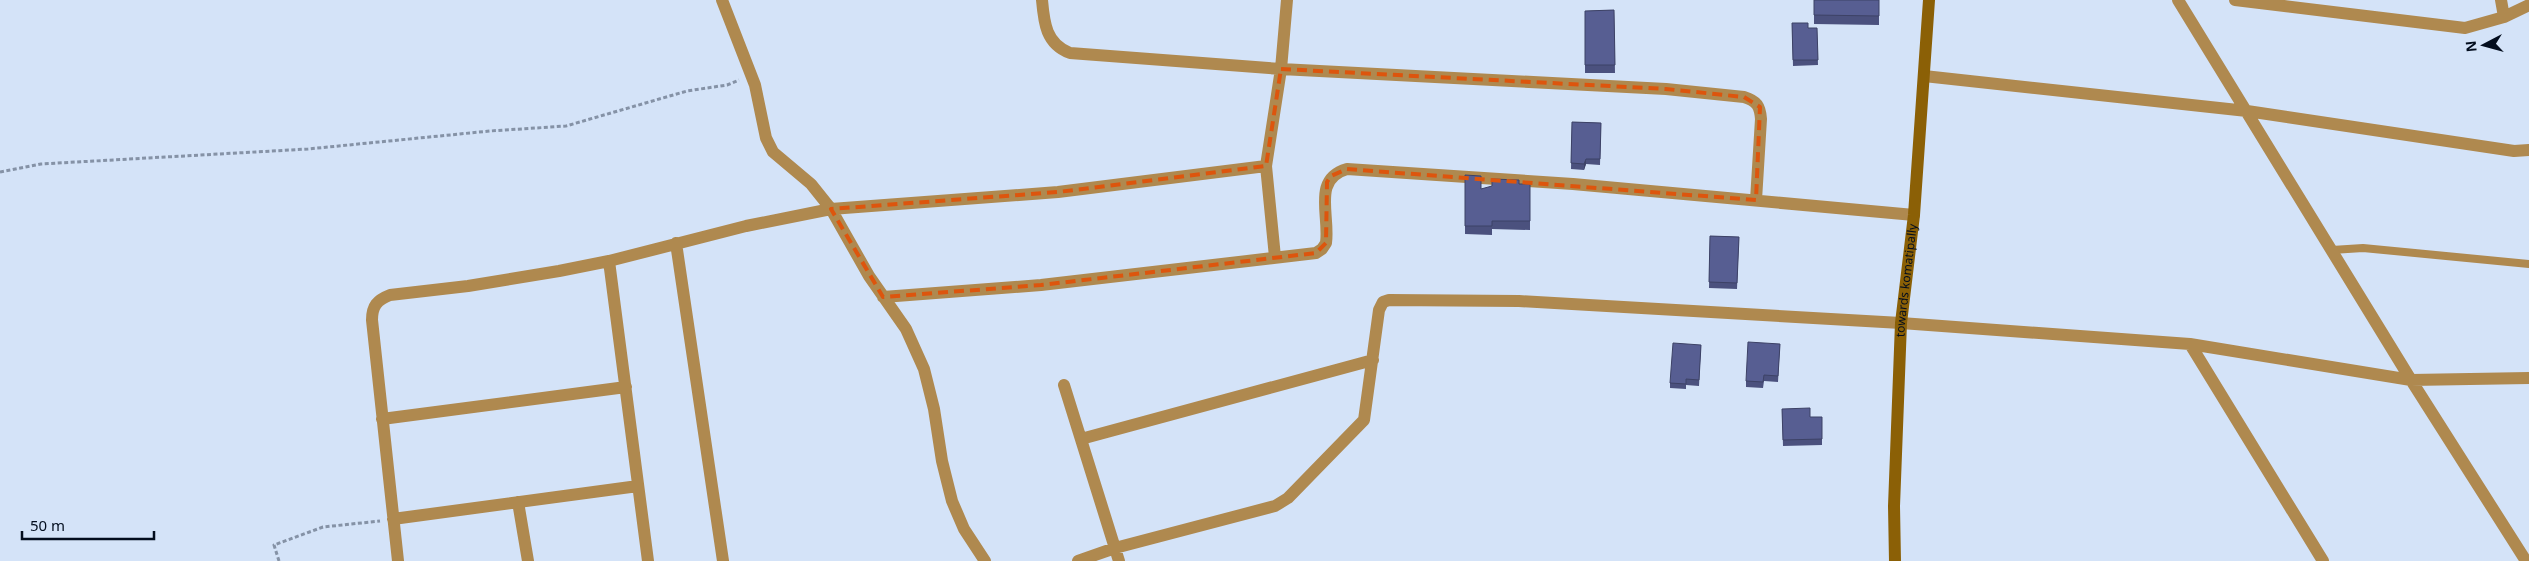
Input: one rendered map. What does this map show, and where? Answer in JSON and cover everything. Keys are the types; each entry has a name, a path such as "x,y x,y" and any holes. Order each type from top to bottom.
{"street":[{"path":"722,0 751,76 762,114 766,138 774,152 811,184 831,209 883,297 906,329 924,369 952,501 964,529 985,561"},
{"path":"1042,0 1044,21 1052,40 1058,49 1070,53 1281,69 1666,89 1744,97 1754,100 1760,107 1761,119 1756,200"},
{"path":"1275,257 1266,166 1281,69 1287,0"},
{"name":"towards komatipally","path":"1895,561 1894,506 1900,323 1914,215 1929,0"},
{"path":"2178,0 2411,380 2526,561"},
{"path":"2235,0 2465,28 2504,17 2529,5"},
{"path":"2501,0 2504,17"},
{"path":"1924,76 2247,111 2514,151 2529,150"},
{"path":"398,561 372,320 372,311 380,299 390,295 468,286 609,261 676,243 831,209 1058,192 1266,166"},
{"path":"883,297 1041,285 1316,253 1322,249 1328,232 1325,191 1327,182 1331,176 1347,169 1573,184 1914,215"},
{"path":"676,243 723,561"},
{"path":"609,261 648,561"},
{"path":"1078,561 1115,548 1280,504 1364,420 1380,306 1383,302 1394,299 1519,301 1900,323 2190,344 2411,380 2529,378"},
{"path":"2190,344 2323,561"},
{"path":"1081,439 1373,360"},
{"path":"1064,385 1119,561"},
{"path":"382,420 626,387"},
{"path":"393,519 638,486"},
{"path":"518,502 528,561"}],"lane":[{"path":"2332,250 2363,248 2529,264"}],"path":[{"path":"0,172 41,164 308,149 490,131 566,126 687,91 727,85 751,76"},
{"path":"278,561 274,545 323,527 393,519"}],"highlighted area":[{"path":"1281,69 1666,89 1744,97 1760,107 1756,200 1347,169 1331,176 1327,182 1326,243 1316,253 1041,285 883,297 831,209 1058,192 1266,166"}],"building":[{"path":"1814,0 1879,0 1879,16 1814,15"},
{"path":"1614,10 1615,65 1585,65 1585,11"},
{"path":"1792,23 1808,23 1808,28 1817,28 1818,60 1793,60"},
{"path":"1572,122 1601,123 1600,159 1586,159 1584,164 1571,163"},
{"path":"1465,175 1481,176 1481,189 1492,186 1492,179 1519,180 1519,184 1530,184 1530,221 1492,221 1492,226 1465,226"},
{"path":"1710,236 1739,237 1737,283 1709,282"},
{"path":"1748,342 1780,344 1778,376 1764,375 1763,382 1746,381"},
{"path":"1673,343 1701,345 1699,380 1686,379 1686,384 1670,383"},
{"path":"1810,408 1810,417 1822,417 1822,439 1783,440 1782,409"}]}
